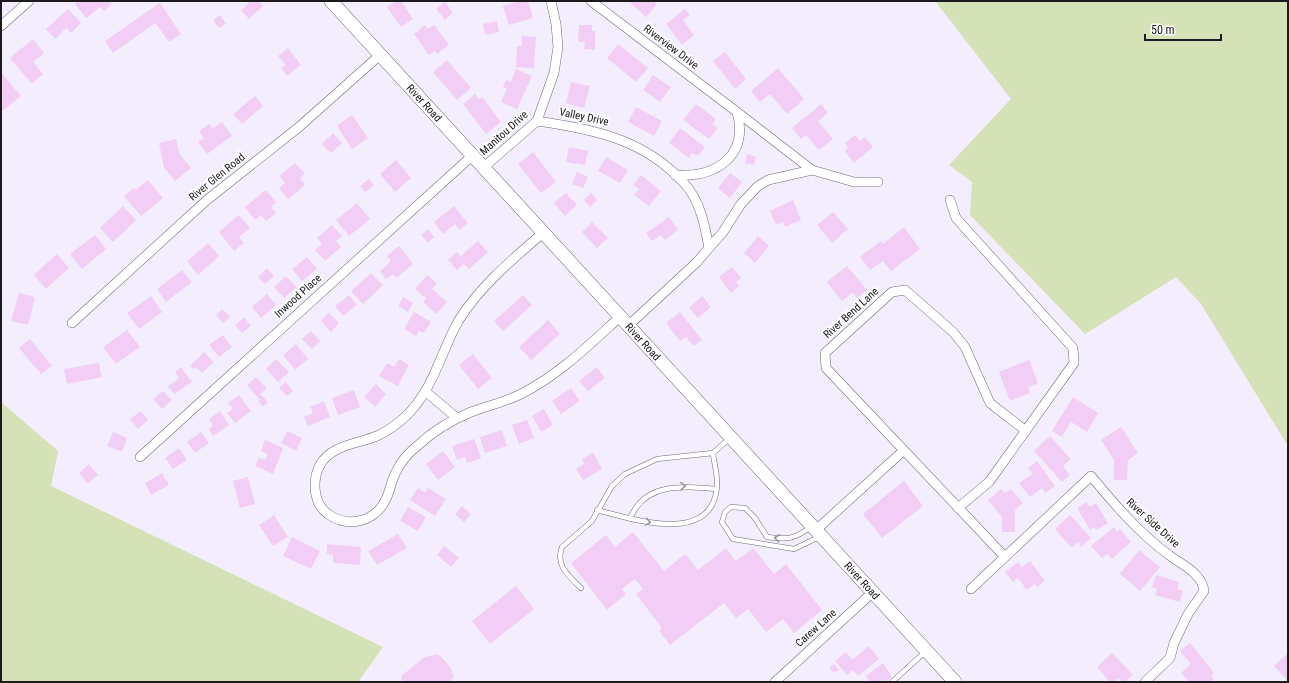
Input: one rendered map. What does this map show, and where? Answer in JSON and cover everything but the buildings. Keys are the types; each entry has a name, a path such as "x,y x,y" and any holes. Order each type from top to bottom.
{"street":[{"path":"1,26 28,1"},
{"name":"River Road","path":"332,1 955,682"},
{"name":"Manitou Drive","path":"484,167 537,121 554,73 558,47 556,24 550,1"},
{"name":"Riverview Drive","path":"590,1 812,170 854,182 878,182"},
{"name":"River Glen Road","path":"72,323 207,200 299,128 380,55"},
{"path":"675,175 698,175 711,172 728,160 736,150 739,141 740,130 737,112"},
{"name":"Valley Drive","path":"537,121 585,128 616,137 642,150 659,161 684,183 700,211 709,248"},
{"name":"Inwood Place","path":"140,456 473,155"},
{"path":"544,232 513,259 473,301 460,320 426,392 415,406 391,428 362,442 333,451 325,458 317,474 315,484 316,495 324,511 338,520 347,522 366,519 375,514 387,498 394,476 408,454 438,429 457,418 521,394 543,381 625,320 697,262 723,232 741,204 758,186 768,180 812,170"},
{"path":"950,200 956,218 1074,348 1074,363 989,482 958,508"},
{"name":"River Bend Lane","path":"1005,557 826,368 825,353 892,292 905,290 954,332 965,347 990,403 1026,430"},
{"path":"426,392 457,418"},
{"path":"817,531 904,451"},
{"name":"River Side Drive","path":"971,589 1091,476 1122,514 1168,554 1196,574 1203,587 1204,591 1188,614 1174,643 1170,658 1145,682"},
{"name":"Carew Lane","path":"775,682 873,592"}],"lane":[{"path":"581,588 562,568 559,558 560,553 562,548 592,521 612,486 625,474 657,459 713,453 732,437"},
{"path":"597,510 630,519 673,525 691,522 702,516 710,507 716,489 713,453"},
{"path":"630,519 640,502 662,489 685,486 716,489"},
{"path":"731,507 745,508 755,518 767,537 788,540 799,535 817,531 794,549 762,545 733,539 722,522 725,512 731,507"},
{"path":"892,682 926,651"}],"green space":[{"path":"935,1 1288,1 1288,446 1201,304 1176,277 1085,334 970,215 972,182 949,165 1011,99"},
{"path":"1,402 58,451 51,486 383,647 358,682 1,682"}]}
